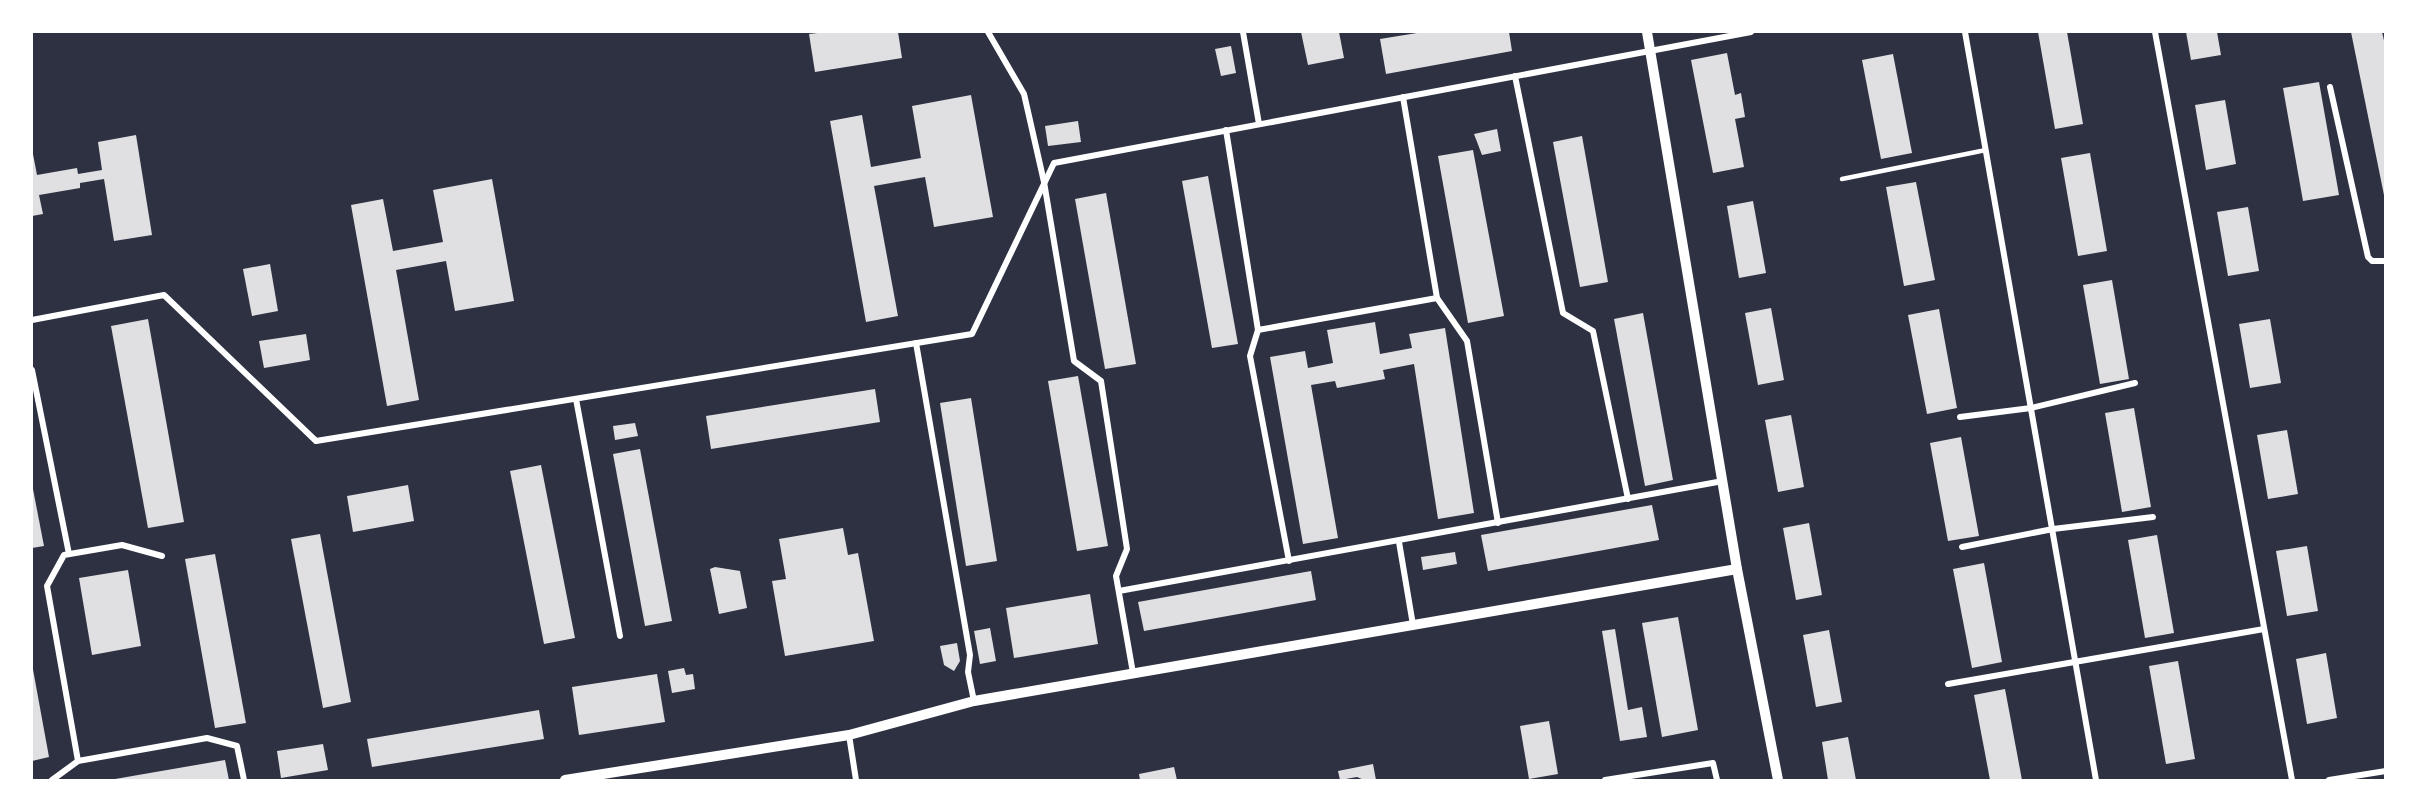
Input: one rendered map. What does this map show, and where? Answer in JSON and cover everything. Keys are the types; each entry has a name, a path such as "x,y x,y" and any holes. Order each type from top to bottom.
{"street":[{"path":"988,32 1024,94 1044,182 1074,361 1101,381 1127,549 1116,576 1133,674"},
{"path":"1243,32 1259,124"},
{"path":"1647,32 1737,569 1778,780"},
{"path":"32,320 164,295 316,441 972,334 1054,163 1751,32"},
{"path":"1965,32 1988,149 2096,780"},
{"path":"2155,32 2292,780"},
{"path":"1515,76 1563,313 1593,331 1628,499"},
{"path":"2330,87 2368,257 2372,261 2385,261"},
{"path":"1403,97 1437,298 1467,341 1498,523"},
{"path":"1226,130 1258,330 1250,356 1289,561"},
{"path":"1258,330 1437,298"},
{"path":"916,343 970,655 968,672 974,701"},
{"path":"32,370 66,555 47,586 78,761"},
{"path":"1960,417 2031,408 2134,383"},
{"path":"576,399 620,636"},
{"path":"1119,591 1399,542 1723,481"},
{"path":"1962,547 2053,529 2153,517"},
{"path":"1399,542 1413,625"},
{"path":"66,555 122,545 162,556"},
{"path":"566,780 849,735 974,701 1737,569"},
{"path":"1948,684 2264,629"},
{"path":"849,735 856,780"},
{"path":"52,780 78,761 207,738 237,746 244,780"},
{"path":"1605,780 1713,763 1717,780"},
{"path":"2329,780 2385,771"}],"lane":[{"path":"1842,179 1988,149"}],"building":[{"path":"898,32 902,58 815,72 809,34"},
{"path":"1301,32 1339,32 1344,58 1308,65"},
{"path":"1423,32 1509,32 1512,51 1386,74 1380,39"},
{"path":"2038,32 2067,32 2083,124 2055,129"},
{"path":"2186,32 2217,32 2221,55 2191,60"},
{"path":"2351,32 2382,32 2386,49 2386,205"},
{"path":"1231,46 1236,73 1221,76 1215,49"},
{"path":"1727,53 1735,95 1741,93 1745,117 1735,119 1744,167 1713,173 1691,60"},
{"path":"1893,54 1912,153 1881,159 1862,60"},
{"path":"2319,82 2339,195 2303,201 2283,88"},
{"path":"971,95 993,217 934,227 925,177 874,186 898,316 866,322 830,121 862,115 871,167 921,158 912,106"},
{"path":"2225,100 2236,164 2206,170 2195,105"},
{"path":"1078,121 1081,142 1048,146 1045,126"},
{"path":"1497,129 1501,151 1482,155 1474,134"},
{"path":"136,135 152,235 114,241 104,179 80,183 80,188 39,195 43,214 32,216 32,149 37,175 77,168 78,174 102,170 98,142"},
{"path":"1582,136 1608,282 1580,287 1553,142"},
{"path":"1473,150 1504,316 1468,323 1438,156"},
{"path":"2090,153 2107,251 2078,256 2061,158"},
{"path":"1208,176 1238,344 1212,348 1182,181"},
{"path":"492,179 514,301 455,311 446,261 396,270 419,400 387,406 351,205 383,199 393,251 443,242 433,190"},
{"path":"1916,182 1935,280 1904,286 1886,187"},
{"path":"1106,193 1136,364 1105,369 1075,199"},
{"path":"1753,201 1766,273 1739,278 1727,206"},
{"path":"2248,207 2259,271 2228,276 2217,212"},
{"path":"270,264 278,311 252,316 243,269"},
{"path":"2112,280 2129,379 2100,384 2083,285"},
{"path":"1771,308 1784,380 1758,385 1745,313"},
{"path":"1939,309 1957,408 1927,414 1908,315"},
{"path":"1643,313 1673,480 1645,486 1614,319"},
{"path":"148,319 184,522 148,528 111,326"},
{"path":"2270,319 2281,383 2250,388 2239,324"},
{"path":"1375,322 1380,354 1412,348 1409,334 1445,328 1474,513 1438,519 1414,364 1383,370 1385,379 1337,388 1335,381 1311,385 1338,538 1303,544 1270,357 1305,351 1308,368 1333,363 1327,330"},
{"path":"306,334 310,360 264,368 259,341"},
{"path":"1078,376 1108,546 1077,551 1048,381"},
{"path":"875,389 880,422 711,449 706,416"},
{"path":"971,398 997,561 966,566 940,403"},
{"path":"2134,408 2151,507 2122,512 2105,413"},
{"path":"1791,415 1804,487 1778,492 1765,420"},
{"path":"635,423 638,436 615,440 613,426"},
{"path":"2287,430 2298,494 2268,499 2257,435"},
{"path":"1961,437 1979,536 1948,541 1930,443"},
{"path":"640,449 672,621 645,626 613,454"},
{"path":"541,465 575,638 544,644 510,471"},
{"path":"32,484 44,546 32,548"},
{"path":"408,485 414,521 353,532 347,496"},
{"path":"1652,505 1659,540 1488,571 1481,535"},
{"path":"1809,523 1822,595 1796,600 1783,528"},
{"path":"843,528 848,555 858,553 874,641 785,656 772,581 786,579 779,539"},
{"path":"320,534 351,702 323,708 291,539"},
{"path":"2157,535 2174,633 2145,638 2128,540"},
{"path":"2307,546 2318,611 2287,616 2276,551"},
{"path":"1455,552 1457,564 1423,570 1421,557"},
{"path":"215,554 246,723 215,728 185,559"},
{"path":"1984,563 2002,662 1972,668 1953,569"},
{"path":"715,567 740,571 747,608 719,614 710,569"},
{"path":"128,570 141,646 92,655 79,578"},
{"path":"1311,571 1316,600 1144,631 1138,602"},
{"path":"1090,594 1098,644 1014,658 1006,608"},
{"path":"1678,617 1698,730 1662,737 1642,623"},
{"path":"990,628 996,661 980,664 974,631"},
{"path":"1615,629 1628,710 1642,707 1647,737 1620,741 1602,631"},
{"path":"1829,630 1842,702 1816,707 1803,635"},
{"path":"957,643 960,661 954,671 944,665 940,646"},
{"path":"2326,653 2337,718 2307,724 2296,659"},
{"path":"2178,661 2195,759 2166,764 2149,666"},
{"path":"32,664 49,757 32,761"},
{"path":"684,668 686,675 693,674 695,689 672,693 668,671"},
{"path":"657,674 665,722 579,735 572,687"},
{"path":"2005,689 2022,780 1990,780 1974,695"},
{"path":"539,710 544,739 372,767 367,739"},
{"path":"1549,721 1558,774 1529,779 1520,726"},
{"path":"1848,737 1856,780 1828,780 1822,742"},
{"path":"323,744 328,770 281,778 277,751"},
{"path":"225,760 229,780 115,780 115,779"},
{"path":"1373,764 1376,780 1364,780 1357,777 1340,780 1338,771"},
{"path":"1174,767 1177,780 1140,780 1139,774"}]}
